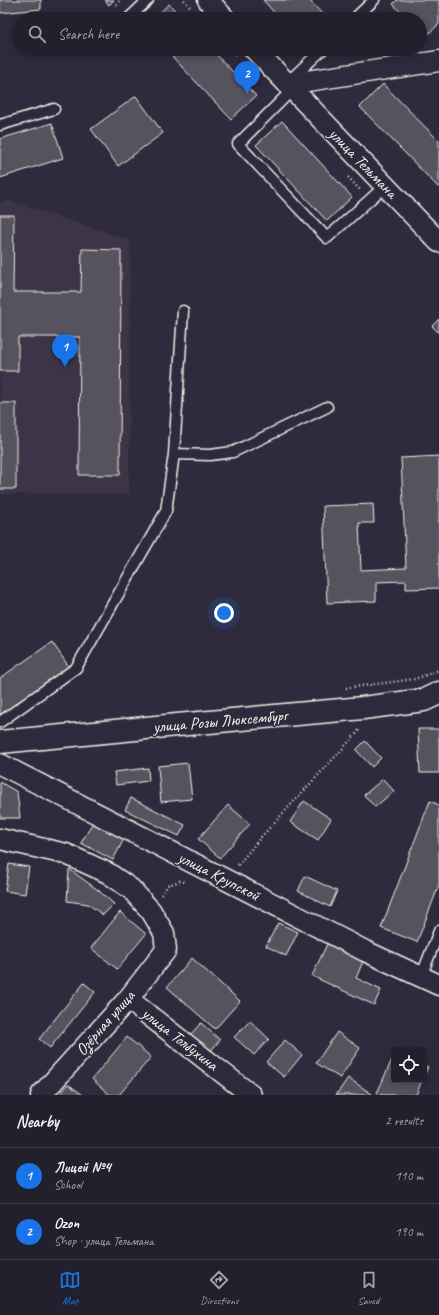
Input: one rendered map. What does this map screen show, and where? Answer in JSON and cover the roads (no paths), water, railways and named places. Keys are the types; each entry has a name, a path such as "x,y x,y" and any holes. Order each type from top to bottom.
{"street":[{"path":"208,0 219,12"},
{"name":"улица Тельмана","path":"261,56 439,242"},
{"path":"290,87 439,60"},
{"name":"улица Розы Люксембург","path":"0,742 363,708 424,700 439,693"},
{"name":"улица Крупской","path":"0,764 365,951 439,985"},
{"name":"Озёрная улица","path":"0,839 66,854 108,873 131,889 150,911 164,933 166,950 128,999 41,1095"},
{"name":"улица Толбухина","path":"128,999 251,1095"}],"lane":[{"path":"135,12 148,0"},
{"path":"361,12 374,0"},
{"path":"317,56 238,144 327,238 385,186"},
{"path":"0,125 54,109"},
{"path":"0,722 76,668 166,511 174,454 184,311"},
{"path":"174,454 210,455 232,452 327,407"},
{"path":"421,977 439,931"}],"place":[{"name":"Ozon","path":"247,94"},
{"name":"Лицей №4","path":"65,367"}]}
